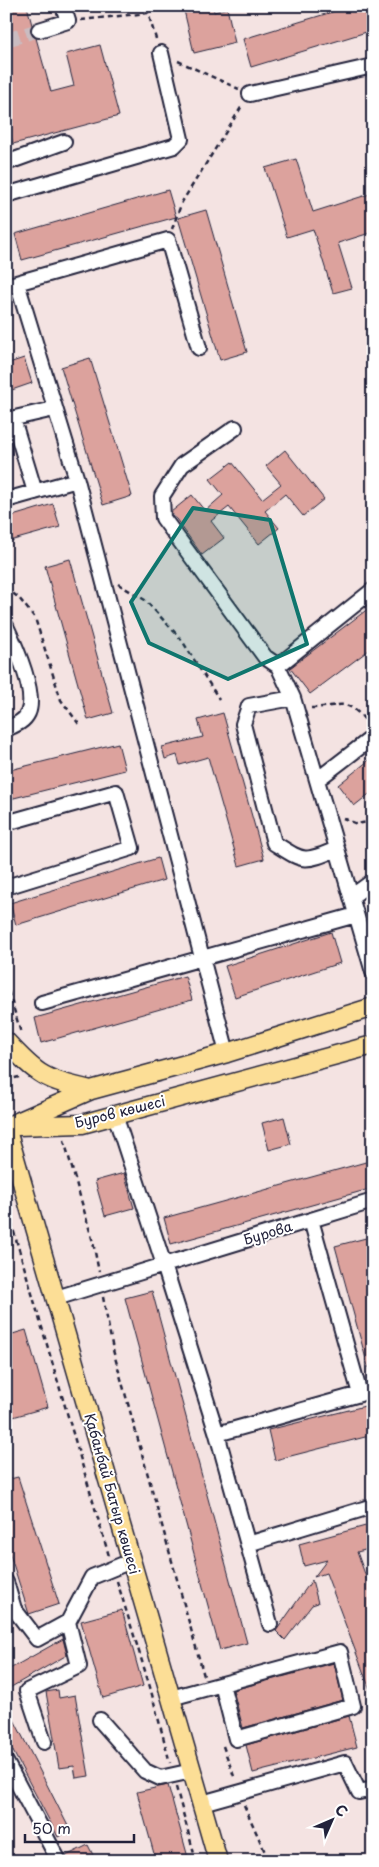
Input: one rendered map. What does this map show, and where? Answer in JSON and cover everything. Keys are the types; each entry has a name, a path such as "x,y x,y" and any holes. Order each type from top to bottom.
{"main road":[{"name":"Буров көшесі","path":"6,1127 91,1090 227,1053 373,1007"},
{"path":"6,1041 31,1069 47,1078 91,1090"},
{"name":"Буров көшесі","path":"6,1127 82,1124 373,1044"},
{"name":"Қабанбай Батыр көшесі","path":"6,1127 218,1861"}],"street":[{"path":"39,30 68,21 63,6"},
{"path":"6,195 174,146 178,143 180,138 161,53"},
{"path":"250,94 373,66"},
{"path":"6,162 64,142"},
{"path":"199,348 168,240 12,284 77,480 227,1053"},
{"path":"35,492 10,419 54,408"},
{"path":"235,428 182,465 162,496 163,518 265,657 278,666 294,703 373,972"},
{"path":"6,500 77,480"},
{"path":"278,666 373,590"},
{"path":"6,626 16,646 30,692 29,712 26,717 16,725 6,728"},
{"path":"294,703 249,706 242,724 274,843 298,858 311,860 337,849"},
{"path":"317,780 373,737"},
{"path":"6,823 116,792 132,848 6,887"},
{"path":"351,898 373,881"},
{"path":"42,1003 356,915"},
{"path":"116,1114 217,1434 270,1624"},
{"name":"Бурова","path":"56,1298 373,1201"},
{"path":"217,1434 360,1394 311,1220"},
{"path":"248,1544 373,1506"},
{"path":"6,1582 14,1609 37,1639 68,1622 92,1577 132,1561"},
{"path":"44,1742 28,1691 79,1666 68,1622"},
{"path":"171,1698 207,1688 340,1652 354,1706 236,1738 222,1684"},
{"path":"100,1720 145,1772 160,1778 173,1777 192,1771"},
{"path":"6,1762 59,1861"},
{"path":"202,1803 345,1763 359,1792 373,1789"}],"path":[{"path":"168,240 182,202 250,94"},
{"path":"102,576 145,600 181,639 219,699"},
{"path":"6,588 19,598 36,618 61,700 81,727"},
{"path":"294,703 317,708 341,703 350,706 373,730"},
{"path":"326,810 357,824 373,821"},
{"path":"59,1125 93,1242 113,1350 207,1688"},
{"path":"6,1205 150,1687 196,1861"},
{"path":"222,1744 240,1793 269,1861"}],"highlighted area":[{"path":"193,508 270,520 307,644 228,679 149,643 131,602"}],"building":[{"path":"6,6 27,6 32,25 31,32 36,38 51,92 74,86 66,54 100,45 119,116 13,144 6,116"},
{"path":"183,6 213,6 214,12 227,8 235,43 194,53"},
{"path":"352,6 373,6 373,30 251,67 243,39"},
{"path":"296,159 313,212 373,193 373,232 338,243 352,288 333,293 313,229 287,237 265,168"},
{"path":"168,190 176,217 22,260 15,234"},
{"path":"206,210 247,352 220,360 178,218"},
{"path":"24,358 32,383 6,392 6,364"},
{"path":"90,358 132,496 103,505 61,367"},
{"path":"285,450 324,499 303,516 285,494 265,511 279,528 259,544 229,507 211,521 224,538 202,555 171,512 192,495 205,511 223,495 210,479 232,462 262,499 281,484 266,466"},
{"path":"53,504 60,527 6,542 6,518"},
{"path":"70,559 113,713 88,720 45,566"},
{"path":"373,605 373,647 310,694 290,668"},
{"path":"223,713 264,859 239,866 208,757 180,765 177,755 165,759 162,747 203,737 198,720"},
{"path":"118,743 125,770 6,800 6,771"},
{"path":"373,757 373,791 354,806 338,785"},
{"path":"158,858 164,880 16,925 10,903"},
{"path":"331,932 340,963 235,997 225,966"},
{"path":"185,976 192,1000 41,1043 35,1018"},
{"path":"284,1117 291,1144 269,1150 262,1123"},
{"path":"373,1160 373,1188 171,1244 164,1218"},
{"path":"124,1173 134,1208 105,1216 95,1181"},
{"path":"366,1238 373,1265 373,1370 369,1370 335,1246"},
{"path":"152,1291 247,1643 220,1650 125,1298"},
{"path":"26,1330 48,1407 6,1419 6,1336"},
{"path":"373,1404 373,1435 275,1460 268,1430"},
{"path":"18,1477 59,1604 29,1614 6,1542 6,1480"},
{"path":"373,1524 373,1548 357,1552 373,1596 372,1695 326,1573 314,1577 327,1560 304,1566 299,1544"},
{"path":"312,1580 318,1603 312,1605 285,1640 276,1631"},
{"path":"122,1610 143,1686 103,1698 81,1621"},
{"path":"63,1639 67,1655 6,1690 6,1671"},
{"path":"334,1663 343,1700 243,1728 233,1690"},
{"path":"58,1690 59,1698 75,1695 89,1776 76,1778 74,1766 59,1768 46,1692"},
{"path":"6,1704 70,1830 58,1837 6,1738"},
{"path":"349,1716 357,1747 253,1773 246,1745"},
{"path":"168,1785 189,1861 156,1861 137,1792"},
{"path":"88,1845 96,1861 68,1861 66,1856"}],"tunnel":[{"path":"6,40 39,30"}]}
